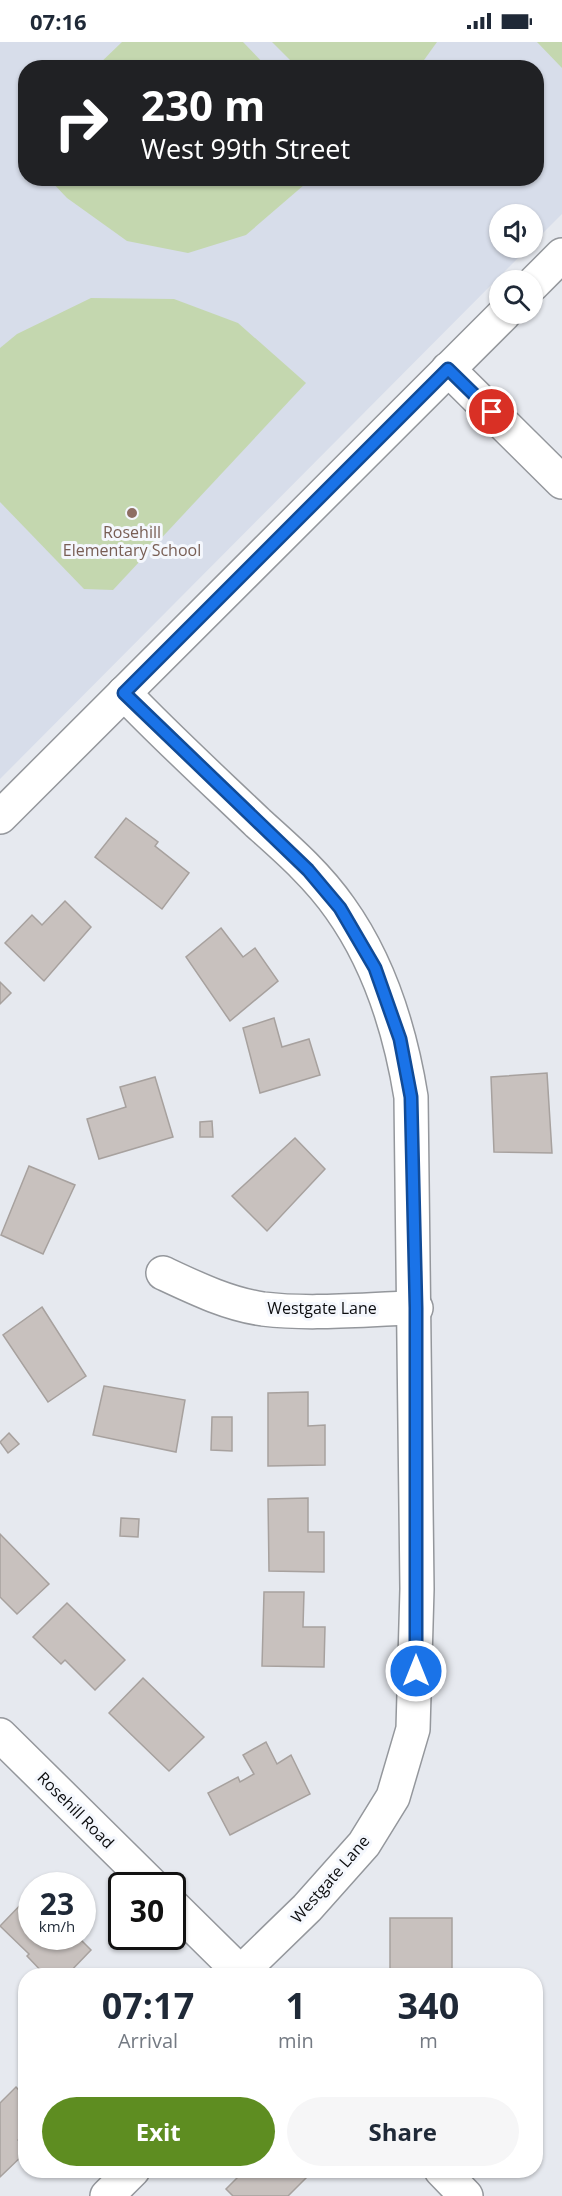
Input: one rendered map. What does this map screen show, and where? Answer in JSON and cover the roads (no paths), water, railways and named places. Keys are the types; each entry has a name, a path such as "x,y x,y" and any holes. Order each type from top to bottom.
{"street":[{"path":"543,274 562,255"},
{"path":"0,817 494,324"},
{"path":"448,369 562,482"},
{"name":"Westgate Lane","path":"124,693 308,870 340,908 375,968 388,999 403,1047 411,1097 416,1308 417,1589 413,1729 393,1797 364,1844 249,1968"},
{"name":"Westgate Lane","path":"163,1273 216,1297 262,1309 311,1311 416,1308"},
{"name":"Rosehill Road","path":"0,1735 139,1872"},
{"path":"186,1919 237,1968"},
{"path":"107,2196 125,2178"},
{"path":"449,2178 466,2196"}],"place":[{"name":"Rosehill Elementary School","path":"132,513"}]}
